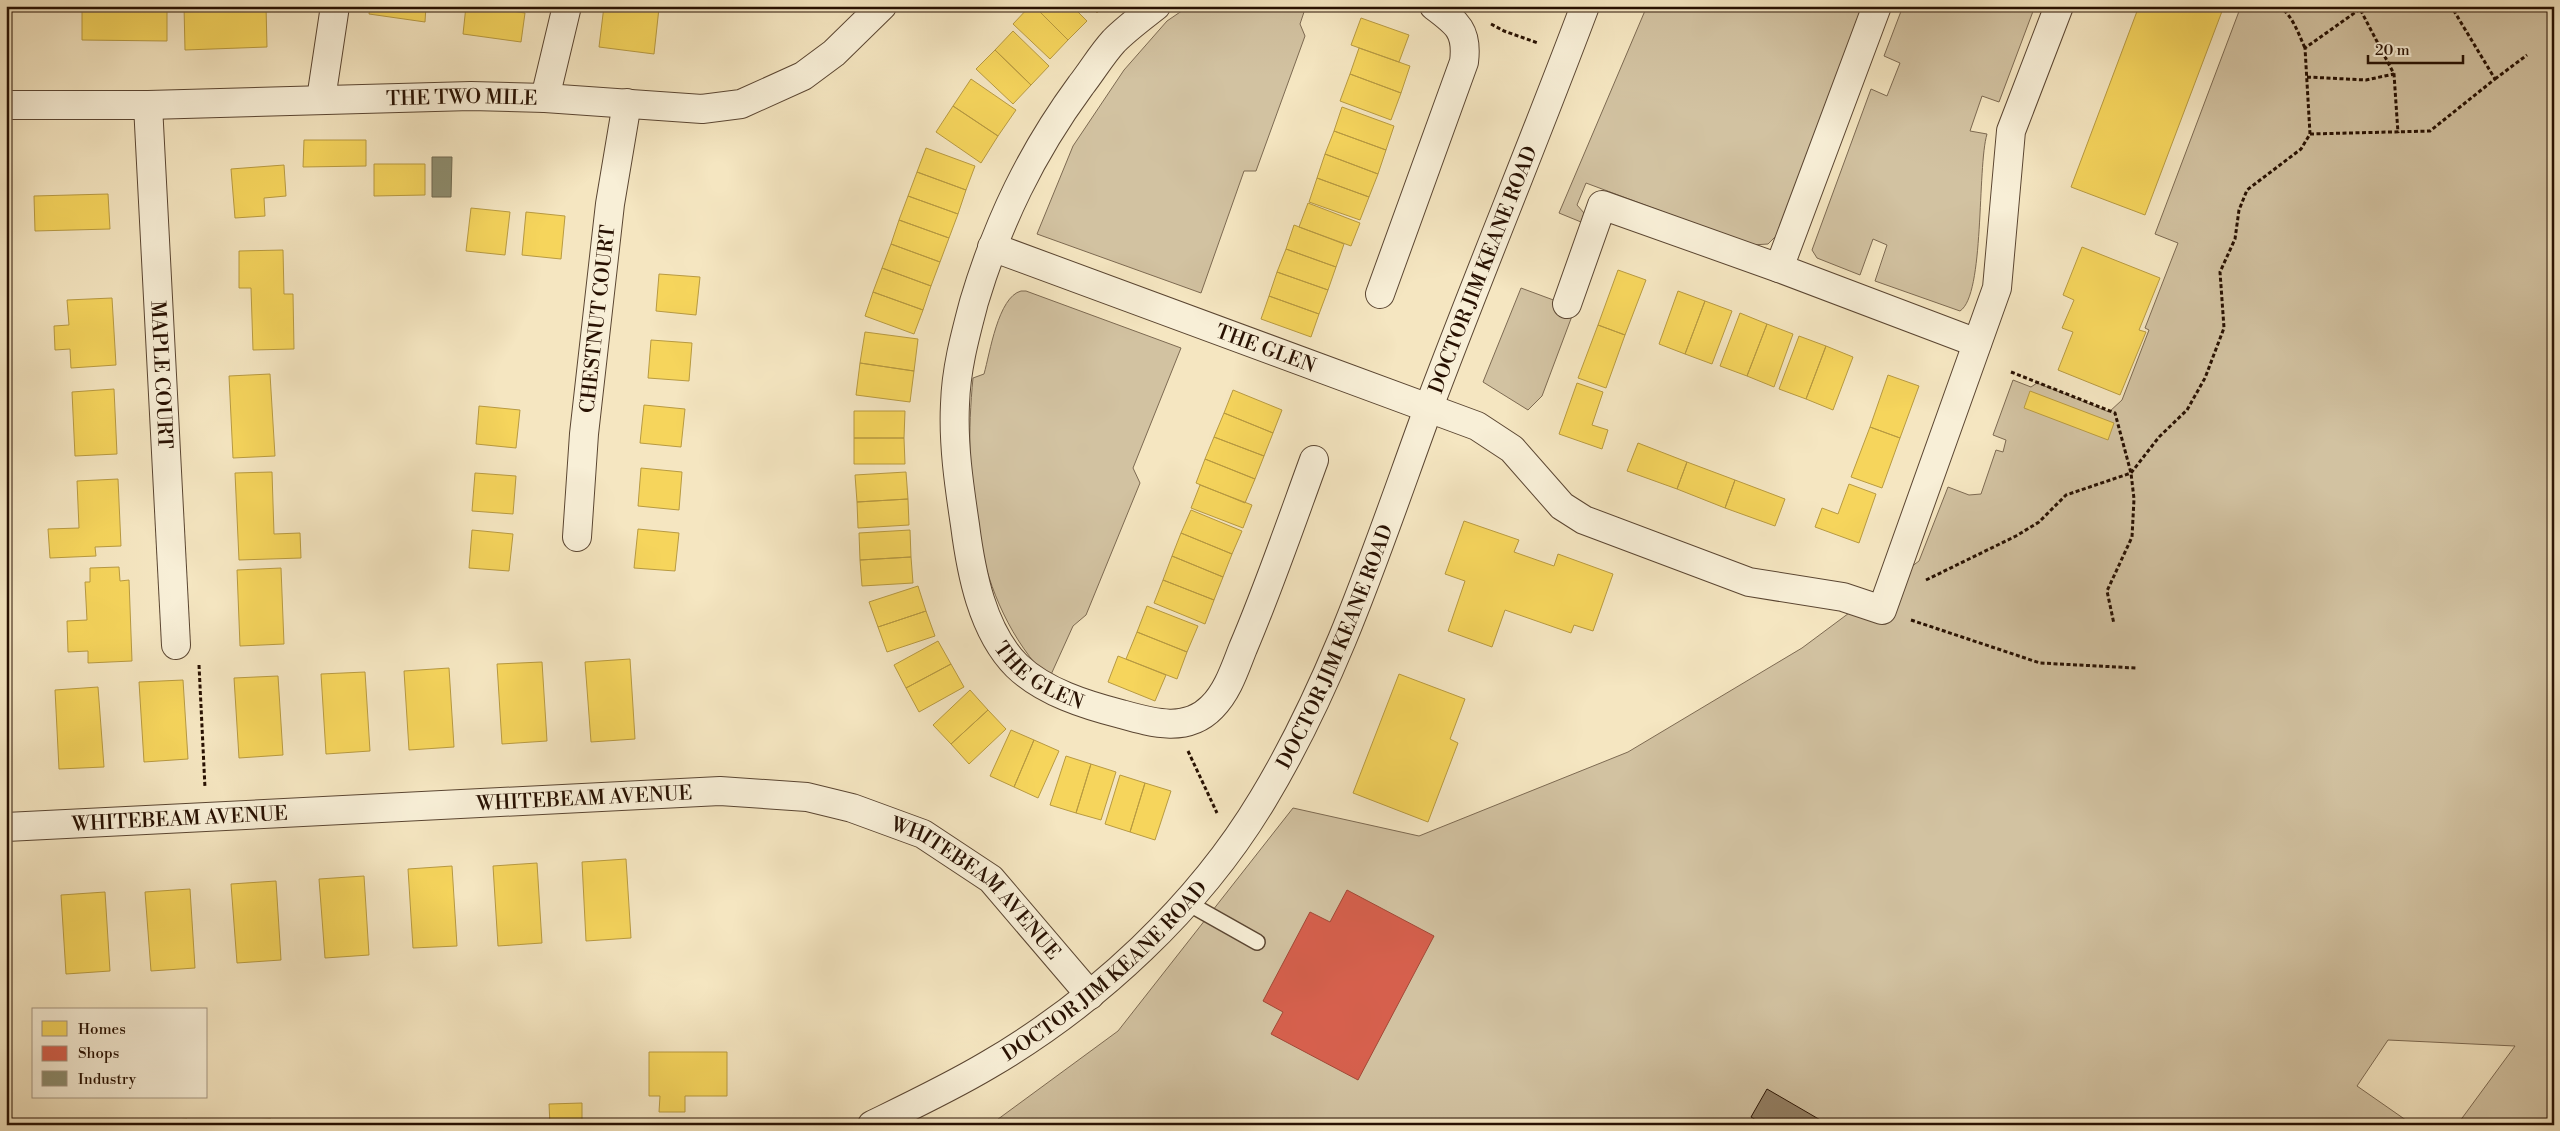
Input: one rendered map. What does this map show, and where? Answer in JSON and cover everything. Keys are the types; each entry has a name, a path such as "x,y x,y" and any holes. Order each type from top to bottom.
{"street":[{"path":"321,99 335,6"},
{"path":"545,98 567,6"},
{"name":"THE TWO MILE","path":"10,105 148,105 471,96 627,102 702,109 741,104 803,76 820,64 882,6"},
{"name":"THE GLEN","path":"1156,6 1114,42 1069,102 1024,174 992,247 963,341 955,403 956,446 967,540 985,613 1001,644 1017,666 1056,691 1091,706 1150,722 1190,723"},
{"path":"1380,294 1461,77 1465,46 1459,26 1434,6"},
{"name":"DOCTOR JIM KEANE ROAD","path":"872,1125 930,1097 991,1064 1090,996 1186,902 1232,844 1262,801 1308,716 1374,560 1429,408 1585,6"},
{"path":"1780,268 1878,6"},
{"path":"1886,598 1997,288 2008,147 2011,131 2059,6"},
{"name":"CHESTNUT COURT","path":"577,537 584,434 608,224 627,102"},
{"name":"MAPLE COURT","path":"148,105 176,645"},
{"path":"1567,304 1602,205 1780,268 1977,343"},
{"name":"THE GLEN","path":"992,247 1477,426 1501,440 1523,461 1562,506 1584,520 1748,582 1843,597 1886,598"},
{"path":"1190,723 1211,708 1227,685 1250,631 1314,460"},
{"name":"WHITEBEAM AVENUE","path":"6,827 720,791 807,797 852,808 922,834 991,879 1090,996"}],"lane":[{"path":"1186,902 1257,942"}],"path":[{"path":"1886,598 2016,536 2039,522 2066,495 2131,473 2158,437 2187,410 2205,378 2224,328 2220,272 2235,239 2239,210 2247,190 2301,149 2310,134 2305,48 2294,22 2285,10 2279,6"},
{"path":"2305,48 2361,8 2378,6"},
{"path":"2451,6 2495,79"},
{"path":"2361,8 2394,74 2398,133"},
{"path":"1459,26 1489,23 1504,31 1567,53"},
{"path":"2310,134 2430,131 2527,54"},
{"path":"2307,77 2366,80 2394,74"},
{"path":"2011,372 2115,413 2131,473 2134,499 2132,537 2107,592 2114,624"},
{"path":"1886,598 2040,662 2136,668"},
{"path":"176,645 198,659 201,672 206,816"},
{"path":"1190,723 1187,753 1232,844"}],"shaded area":[{"path":"1189,6 1306,6 1300,24 1305,36 1256,171 1244,171 1201,293 1037,234 1073,146 1124,70 1167,21"},
{"path":"1647,6 1864,6 1776,236 1768,244 1752,245 1586,183 1577,205 1584,213 1581,222 1559,213"},
{"path":"1903,6 2035,6 1999,102 1982,96 1970,131 1987,134 1982,174 1977,257 1968,300 1960,311 1875,281 1887,245 1873,239 1860,275 1817,258 1812,250 1871,89 1887,96 1900,63 1884,56"},
{"path":"2241,6 2554,6 2554,1125 2457,1125 2515,1046 2388,1040 2357,1086 2413,1125 990,1125 1118,1031 1293,808 1419,836 1628,752 1802,648 1919,561 1948,487 1969,495 1981,494 1996,450 2003,452 2006,440 1993,435 2013,380 2031,387 2037,383 2109,412 2122,400 2149,330 2145,328 2178,243 2155,234"},
{"path":"1521,288 1575,308 1542,396 1528,410 1483,382"},
{"path":"1026,291 1181,348 1133,468 1140,483 1086,615 1073,626 1049,679 1024,648 1004,614 989,577 979,538 970,458 970,417 973,378 984,374 992,340 1001,314 1013,295"}],"building: Homes":[{"path":"82,6 167,6 167,41 82,40"},
{"path":"184,6 266,6 267,47 185,50"},
{"path":"370,6 426,6 425,22 369,14"},
{"path":"466,6 512,6 512,11 525,13 521,42 463,34"},
{"path":"604,6 659,8 654,54 599,47"},
{"path":"1030,6 1034,6 1068,40 1050,59 1013,24"},
{"path":"1034,6 1072,6 1087,21 1068,40"},
{"path":"1090,6 1103,6 1097,13"},
{"path":"2139,6 2224,6 2145,215 2071,187"},
{"path":"1361,18 1409,35 1399,62 1351,45"},
{"path":"1013,31 1049,66 1031,85 995,50"},
{"path":"1359,48 1410,66 1401,93 1350,74"},
{"path":"995,50 1031,85 1013,104 976,69"},
{"path":"1350,74 1401,93 1391,120 1340,101"},
{"path":"971,79 1016,110 998,136 953,106"},
{"path":"953,106 998,136 981,163 936,132"},
{"path":"1342,107 1394,126 1386,150 1334,131"},
{"path":"1334,131 1386,150 1378,174 1325,154"},
{"path":"304,140 366,140 366,166 303,167"},
{"path":"926,148 975,166 966,190 917,172"},
{"path":"1325,154 1378,174 1369,197 1317,178"},
{"path":"374,164 425,164 425,195 374,196"},
{"path":"284,165 286,196 264,198 265,216 235,218 231,169"},
{"path":"917,172 966,190 958,214 908,196"},
{"path":"1317,178 1369,197 1360,220 1309,202"},
{"path":"108,194 110,229 35,231 34,196"},
{"path":"908,196 958,214 949,238 899,220"},
{"path":"1308,203 1360,223 1351,246 1299,227"},
{"path":"471,208 510,212 505,255 466,251"},
{"path":"526,212 565,216 561,259 522,255"},
{"path":"899,220 949,238 940,262 891,244"},
{"path":"1294,225 1344,244 1336,267 1286,249"},
{"path":"891,244 940,262 931,286 882,268"},
{"path":"2082,247 2160,278 2139,330 2146,332 2120,395 2058,370 2073,332 2062,328 2074,300 2063,295"},
{"path":"1286,249 1336,267 1328,290 1277,272"},
{"path":"283,250 284,294 293,294 294,349 253,350 251,288 239,288 239,251"},
{"path":"882,268 931,286 923,310 873,292"},
{"path":"1618,270 1646,280 1625,335 1598,325"},
{"path":"1277,272 1328,290 1319,314 1269,296"},
{"path":"659,274 700,277 696,315 656,311"},
{"path":"1678,291 1705,301 1685,354 1659,344"},
{"path":"873,292 923,310 914,334 865,316"},
{"path":"1269,296 1319,314 1311,337 1261,319"},
{"path":"112,298 116,365 71,368 70,349 55,350 54,326 69,325 67,300"},
{"path":"1705,301 1732,311 1712,364 1685,354"},
{"path":"1740,313 1767,324 1747,376 1720,366"},
{"path":"1767,324 1793,334 1774,387 1747,376"},
{"path":"1598,325 1625,335 1606,388 1578,378"},
{"path":"865,332 918,339 914,371 860,363"},
{"path":"1799,336 1826,346 1806,399 1779,389"},
{"path":"651,340 692,343 689,381 648,378"},
{"path":"1826,346 1853,357 1833,410 1806,399"},
{"path":"860,363 914,371 910,402 856,395"},
{"path":"270,374 275,456 233,458 229,376"},
{"path":"1888,375 1919,386 1900,438 1870,427"},
{"path":"1577,383 1603,392 1592,425 1608,430 1602,449 1559,434"},
{"path":"114,389 117,454 75,456 72,392"},
{"path":"1233,390 1282,410 1273,433 1224,413"},
{"path":"2030,391 2114,423 2108,440 2024,408"},
{"path":"644,405 685,409 681,447 640,443"},
{"path":"479,406 520,410 516,448 476,444"},
{"path":"854,411 905,411 904,438 854,438"},
{"path":"1224,413 1273,433 1264,456 1214,437"},
{"path":"1870,427 1900,438 1882,488 1851,477"},
{"path":"1214,437 1264,456 1255,479 1205,459"},
{"path":"854,438 904,438 905,464 854,464"},
{"path":"1638,443 1687,462 1677,489 1627,471"},
{"path":"1205,459 1255,479 1245,503 1196,483"},
{"path":"1687,462 1735,480 1725,508 1677,489"},
{"path":"641,468 682,472 679,510 638,506"},
{"path":"272,472 274,534 300,533 301,558 239,560 235,473"},
{"path":"906,472 908,499 857,502 855,475"},
{"path":"475,473 516,476 513,514 472,511"},
{"path":"118,479 121,546 95,547 96,556 50,558 48,529 79,528 77,481"},
{"path":"1735,480 1785,499 1775,526 1725,508"},
{"path":"1849,484 1876,494 1859,543 1815,527 1822,508 1838,514"},
{"path":"1200,485 1252,505 1243,528 1191,508"},
{"path":"908,499 909,525 858,528 857,502"},
{"path":"1191,510 1242,531 1232,554 1181,533"},
{"path":"1464,521 1519,540 1514,552 1554,566 1558,554 1613,574 1593,631 1574,625 1571,633 1505,610 1492,647 1448,631 1465,581 1445,574"},
{"path":"638,529 679,533 675,571 634,568"},
{"path":"472,530 513,534 509,571 469,568"},
{"path":"910,530 911,557 860,560 859,533"},
{"path":"1181,533 1232,554 1223,577 1172,556"},
{"path":"1172,556 1223,577 1214,600 1163,580"},
{"path":"911,557 913,583 862,586 860,560"},
{"path":"119,567 120,581 129,580 132,661 88,663 88,651 68,652 67,621 87,620 85,582 90,582 90,568"},
{"path":"281,568 284,644 240,646 237,570"},
{"path":"1163,580 1214,600 1205,624 1154,603"},
{"path":"918,586 926,611 878,627 869,602"},
{"path":"1147,606 1198,626 1187,652 1137,632"},
{"path":"926,611 935,636 887,652 878,627"},
{"path":"1137,632 1187,652 1177,679 1126,659"},
{"path":"938,641 951,664 906,688 894,665"},
{"path":"1118,656 1166,675 1155,701 1108,682"},
{"path":"630,659 635,739 591,742 585,662"},
{"path":"542,662 547,741 502,744 497,664"},
{"path":"951,664 964,687 919,712 906,688"},
{"path":"449,668 454,747 409,750 404,671"},
{"path":"365,672 370,751 326,754 321,674"},
{"path":"1399,674 1465,699 1450,739 1458,743 1428,822 1353,793"},
{"path":"278,676 283,755 239,758 234,678"},
{"path":"183,680 188,759 144,762 139,682"},
{"path":"98,687 104,767 59,769 55,690"},
{"path":"970,690 988,710 951,744 933,725"},
{"path":"988,710 1006,729 969,764 951,744"},
{"path":"1011,730 1034,740 1014,787 990,776"},
{"path":"1034,740 1059,751 1038,798 1014,787"},
{"path":"1066,756 1091,764 1076,813 1050,805"},
{"path":"1091,764 1116,772 1101,820 1076,813"},
{"path":"1120,775 1145,783 1130,832 1105,824"},
{"path":"1145,783 1171,791 1155,840 1130,832"},
{"path":"626,859 631,938 586,941 582,862"},
{"path":"537,863 542,943 498,946 493,866"},
{"path":"452,866 457,946 413,948 408,869"},
{"path":"364,876 369,955 325,958 319,879"},
{"path":"276,881 281,960 237,963 231,884"},
{"path":"190,889 195,968 151,971 145,892"},
{"path":"105,892 110,971 66,974 61,895"},
{"path":"649,1052 727,1052 727,1096 685,1096 685,1112 659,1112 660,1096 649,1096"},
{"path":"582,1103 582,1125 550,1125 549,1104"},
{"path":"187,1119 188,1125 165,1125 165,1121"},
{"path":"271,1119 271,1125 248,1125 247,1120"},
{"path":"453,1123 453,1125 412,1125"}],"building: Shops":[{"path":"1347,890 1434,936 1358,1080 1271,1034 1283,1012 1263,1001 1310,912 1330,922"}],"building: Industry":[{"path":"432,157 452,157 451,197 432,197"}],"building: Other":[{"path":"1767,1089 1829,1125 1764,1125 1751,1117"}]}
